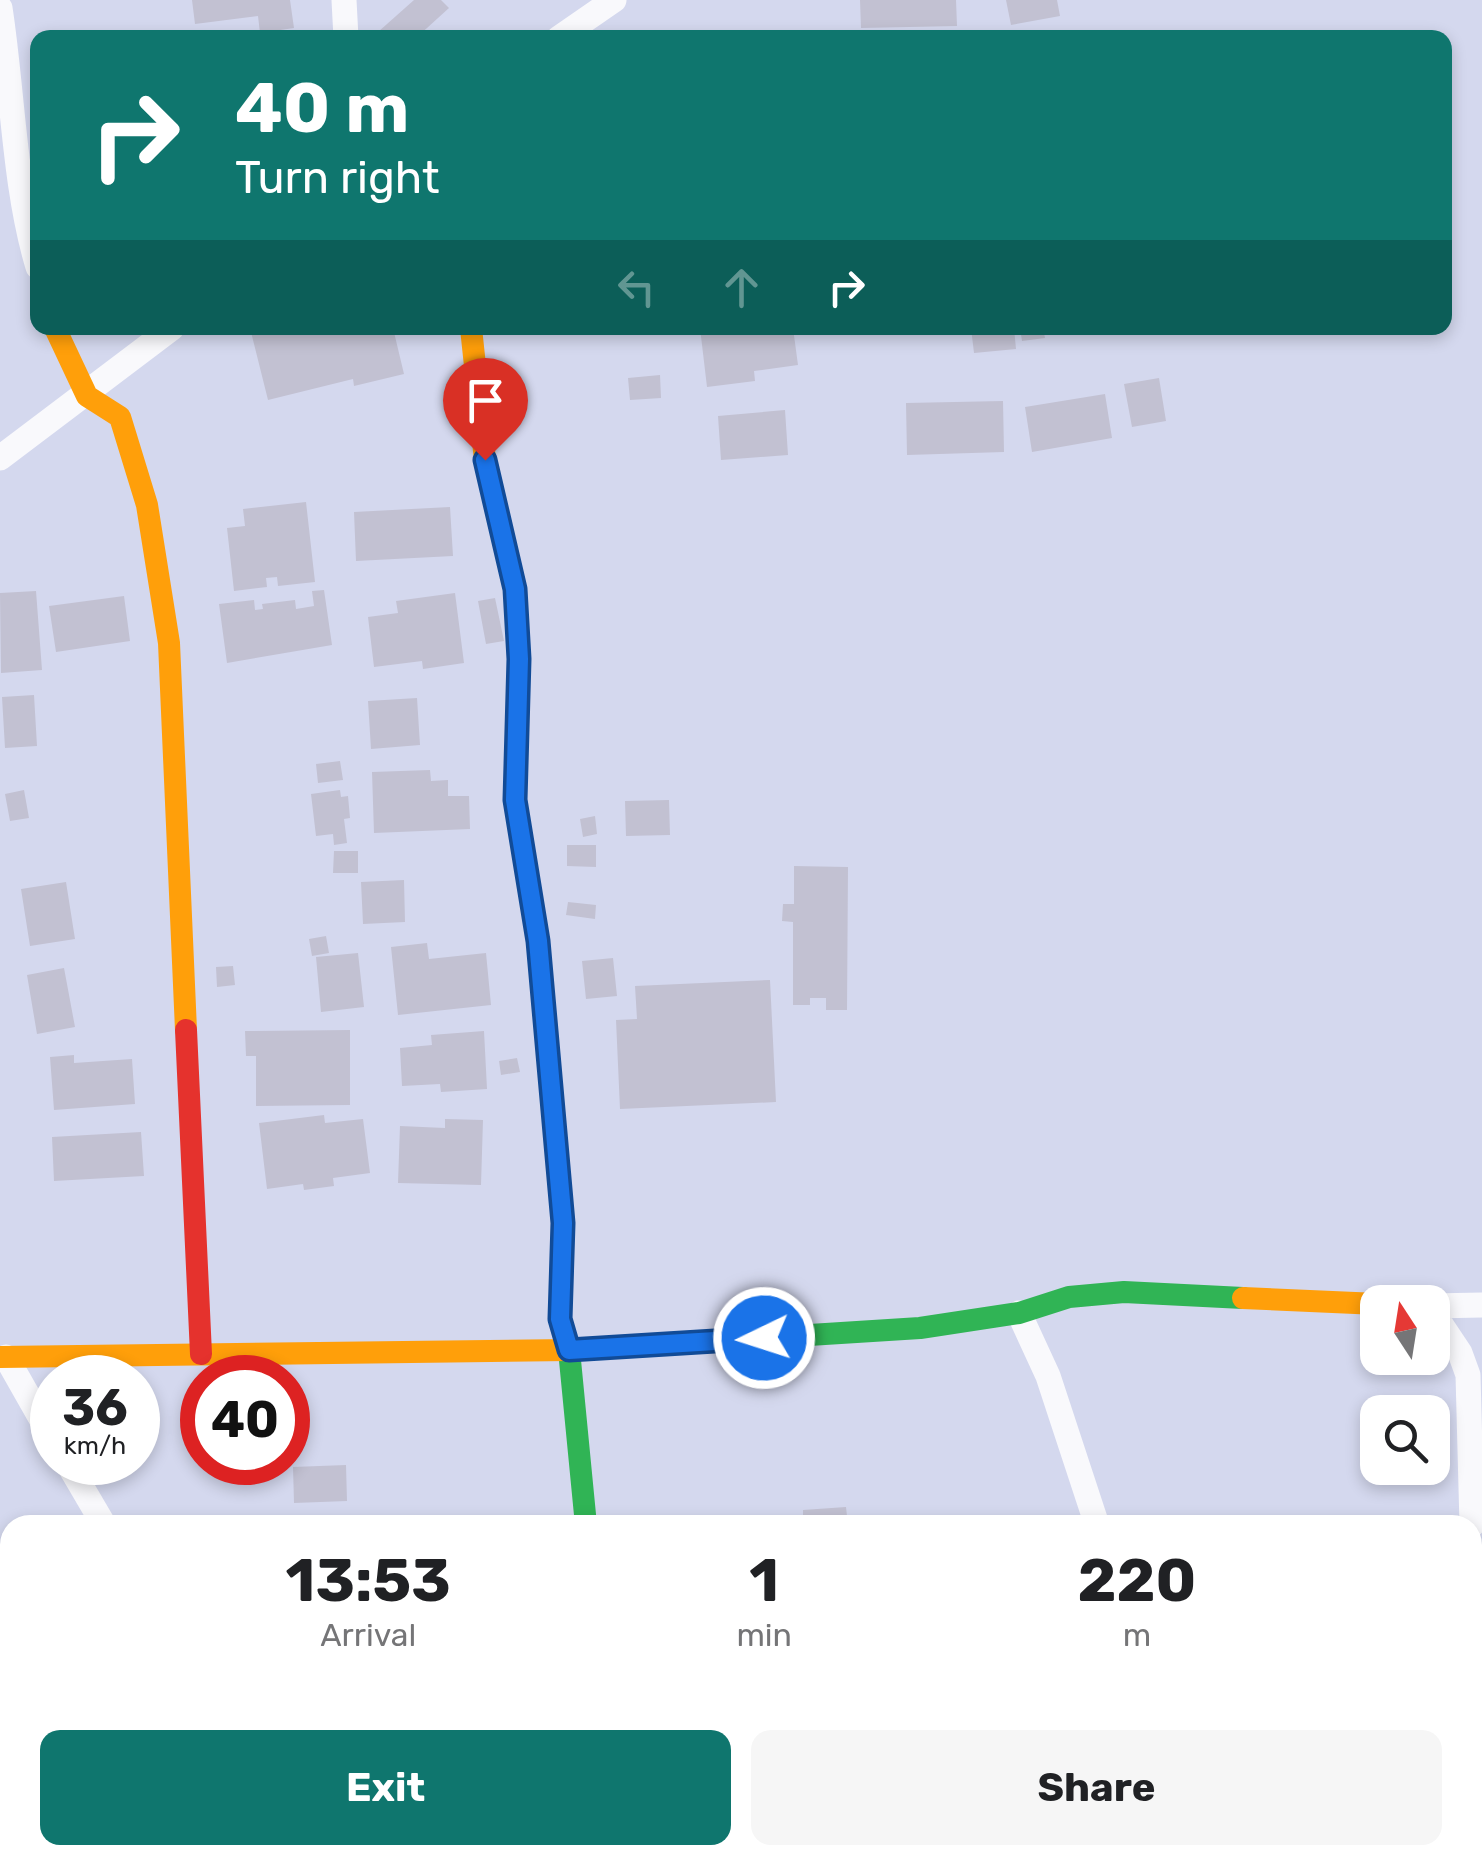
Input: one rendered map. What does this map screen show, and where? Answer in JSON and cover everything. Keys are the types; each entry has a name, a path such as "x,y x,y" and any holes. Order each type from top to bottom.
{"street":[{"path":"344,0 346,30"},
{"path":"571,30 614,0"},
{"path":"0,8 10,171 30,236"},
{"path":"58,335 86,396 120,417 148,505 169,643 201,1354"},
{"path":"0,458 163,335"},
{"path":"472,335 485,460 515,589 519,659 515,800 538,941 563,1223 560,1319 569,1350 585,1515"},
{"path":"3,1358 569,1350 920,1328 1020,1314 1069,1297 1124,1292 1360,1303"},
{"path":"1450,1308 1482,1306"},
{"path":"1020,1314 1048,1376 1094,1515"},
{"path":"1450,1337 1468,1375 1472,1515"},
{"path":"3,1358 30,1402"},
{"path":"81,1485 98,1515"}],"building":[{"path":"192,0 290,0 294,28 260,30 258,16 195,24"},
{"path":"414,0 441,0 449,8 425,30 380,30"},
{"path":"860,0 956,0 957,26 861,28"},
{"path":"1006,0 1057,0 1060,16 1011,25"},
{"path":"252,335 395,335 404,374 354,386 353,379 268,400"},
{"path":"701,335 794,335 798,365 754,371 755,381 707,387"},
{"path":"972,335 1015,335 1016,349 974,353"},
{"path":"1021,335 1045,338 1022,341"},
{"path":"660,375 661,398 630,400 628,378"},
{"path":"1159,378 1166,421 1132,427 1124,384"},
{"path":"1105,394 1112,438 1032,452 1025,407"},
{"path":"1003,401 1004,452 907,455 906,403"},
{"path":"785,410 788,455 721,460 718,416"},
{"path":"306,502 315,582 278,586 277,577 266,578 267,587 234,591 227,528 245,526 243,509"},
{"path":"450,507 453,556 356,561 354,512"},
{"path":"324,590 332,645 227,663 219,604 254,600 255,610 263,609 262,604 295,600 296,609 314,606 312,591"},
{"path":"36,591 42,670 1,673 0,593"},
{"path":"455,593 464,663 423,669 422,661 374,667 368,617 398,613 396,601"},
{"path":"124,596 130,641 56,652 49,606"},
{"path":"495,598 504,641 486,644 478,601"},
{"path":"34,695 37,746 5,748 2,697"},
{"path":"417,698 420,745 371,749 368,701"},
{"path":"340,761 343,780 318,783 316,764"},
{"path":"430,770 431,781 448,780 448,796 469,796 470,829 374,833 372,772"},
{"path":"24,790 29,818 10,821 5,794"},
{"path":"340,790 341,797 348,796 350,818 344,819 347,843 334,845 333,834 316,836 311,794"},
{"path":"669,800 670,835 626,836 625,801"},
{"path":"595,816 597,834 583,837 580,819"},
{"path":"567,845 596,845 596,867 567,866"},
{"path":"334,851 358,851 358,873 333,873"},
{"path":"794,866 848,867 847,1010 826,1010 826,998 810,998 810,1005 793,1005 793,922 782,921 783,904 794,904"},
{"path":"404,880 405,922 363,924 361,882"},
{"path":"66,882 75,939 30,946 21,889"},
{"path":"568,902 596,905 595,919 566,915"},
{"path":"326,936 329,953 312,956 309,939"},
{"path":"427,943 429,959 486,953 491,1005 398,1015 391,947"},
{"path":"358,953 364,1007 321,1012 316,957"},
{"path":"613,958 617,996 586,999 582,961"},
{"path":"233,966 235,985 217,987 216,967"},
{"path":"64,968 75,1027 37,1034 27,975"},
{"path":"770,980 776,1102 620,1109 616,1020 637,1019 635,986"},
{"path":"350,1030 350,1105 256,1106 256,1056 246,1056 245,1031"},
{"path":"484,1031 487,1089 441,1092 440,1084 402,1086 400,1048 432,1045 431,1035"},
{"path":"74,1055 74,1063 132,1059 135,1104 54,1110 50,1057"},
{"path":"517,1058 520,1072 501,1075 499,1061"},
{"path":"324,1115 325,1123 363,1119 370,1173 333,1178 334,1186 304,1190 303,1184 267,1189 259,1123"},
{"path":"445,1119 483,1120 481,1185 398,1183 400,1126 445,1128"},
{"path":"141,1132 144,1176 54,1181 52,1137"},
{"path":"346,1465 347,1501 294,1503 294,1485 310,1485 310,1466"},
{"path":"846,1507 847,1515 803,1515 803,1510"}],"traffic: fast":[{"path":"546,1033 563,1223 560,1319 569,1350 585,1515"},
{"path":"637,1346 920,1328 1019,1313 1069,1297 1124,1292 1243,1298"}],"traffic: slow":[{"path":"58,335 87,396 120,417 147,505 169,643 186,1030"},
{"path":"472,335 485,460 515,589 519,659 515,800 538,941 546,1033"},
{"path":"1243,1298 1360,1303"},
{"path":"0,1357 637,1346"}],"traffic: jam":[{"path":"186,1030 201,1354"}],"route":[{"path":"485,460 515,589 519,659 515,800 538,941 563,1223 560,1319 569,1350 764,1338"}]}
